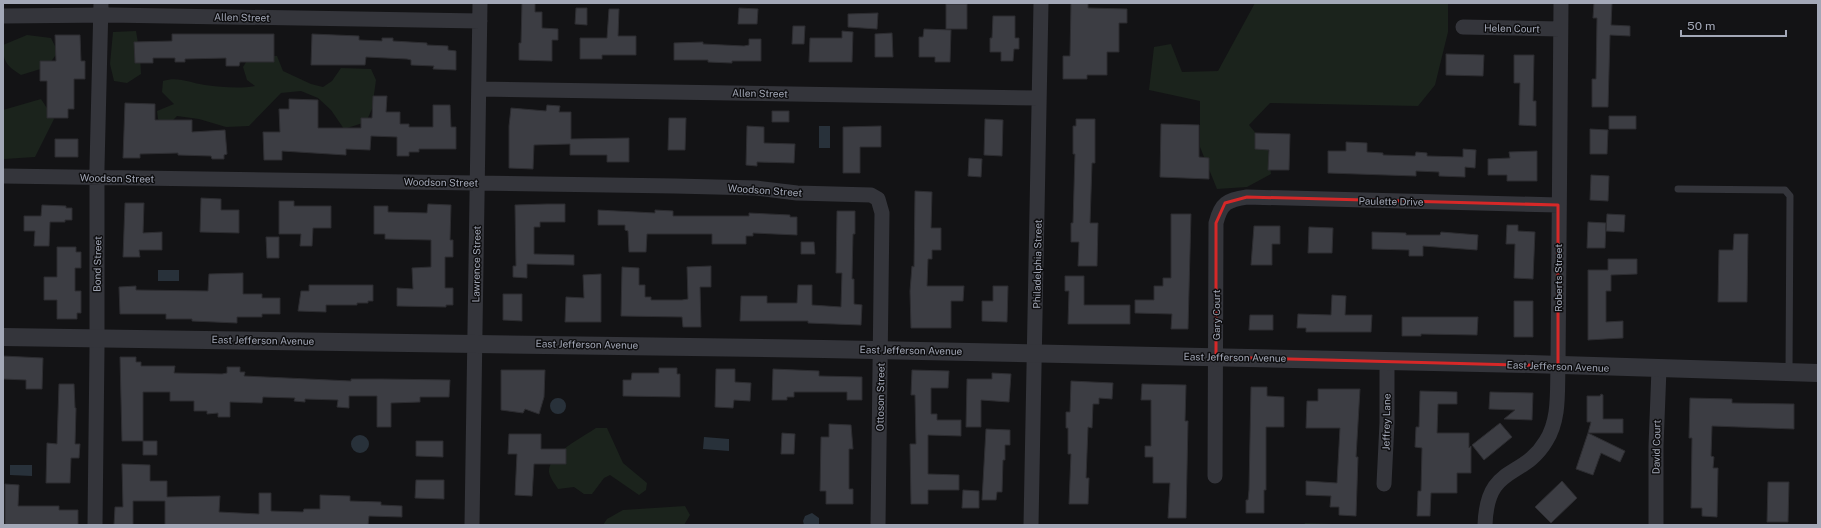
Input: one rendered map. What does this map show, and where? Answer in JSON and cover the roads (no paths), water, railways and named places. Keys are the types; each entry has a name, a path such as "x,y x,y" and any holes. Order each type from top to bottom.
{"street":[{"name":"Lawrence Street","path":"472,525 480,89 480,3"},
{"name":"Philadelphia Street","path":"1032,525 1041,3"},
{"name":"Roberts Street","path":"1485,525 1488,500 1491,490 1496,483 1537,453 1549,436 1555,417 1558,366 1558,205 1561,3"},
{"name":"Allen Street","path":"3,16 101,9 480,21"},
{"name":"Bond Street","path":"94,525 97,338 97,177 101,9"},
{"name":"Helen Court","path":"1463,27 1560,29"},
{"name":"Allen Street","path":"480,89 1039,98"},
{"name":"Woodson Street","path":"3,176 741,188 797,192 866,194 878,199"},
{"name":"Paulette Drive","path":"1225,203 1247,197 1558,205"},
{"name":"Ottoson Street","path":"878,199 882,212 878,525"},
{"name":"Gary Court","path":"1215,476 1216,223 1219,212 1225,203"},
{"name":"East Jefferson Avenue","path":"3,337 475,342 881,350 1387,361 1818,373"},
{"name":"Jeffrey Lane","path":"1384,484 1387,423 1387,361"},
{"name":"David Court","path":"1656,525 1656,446 1659,369"}],"lane":[{"path":"1678,189 1785,190 1790,196 1789,372"}]}
